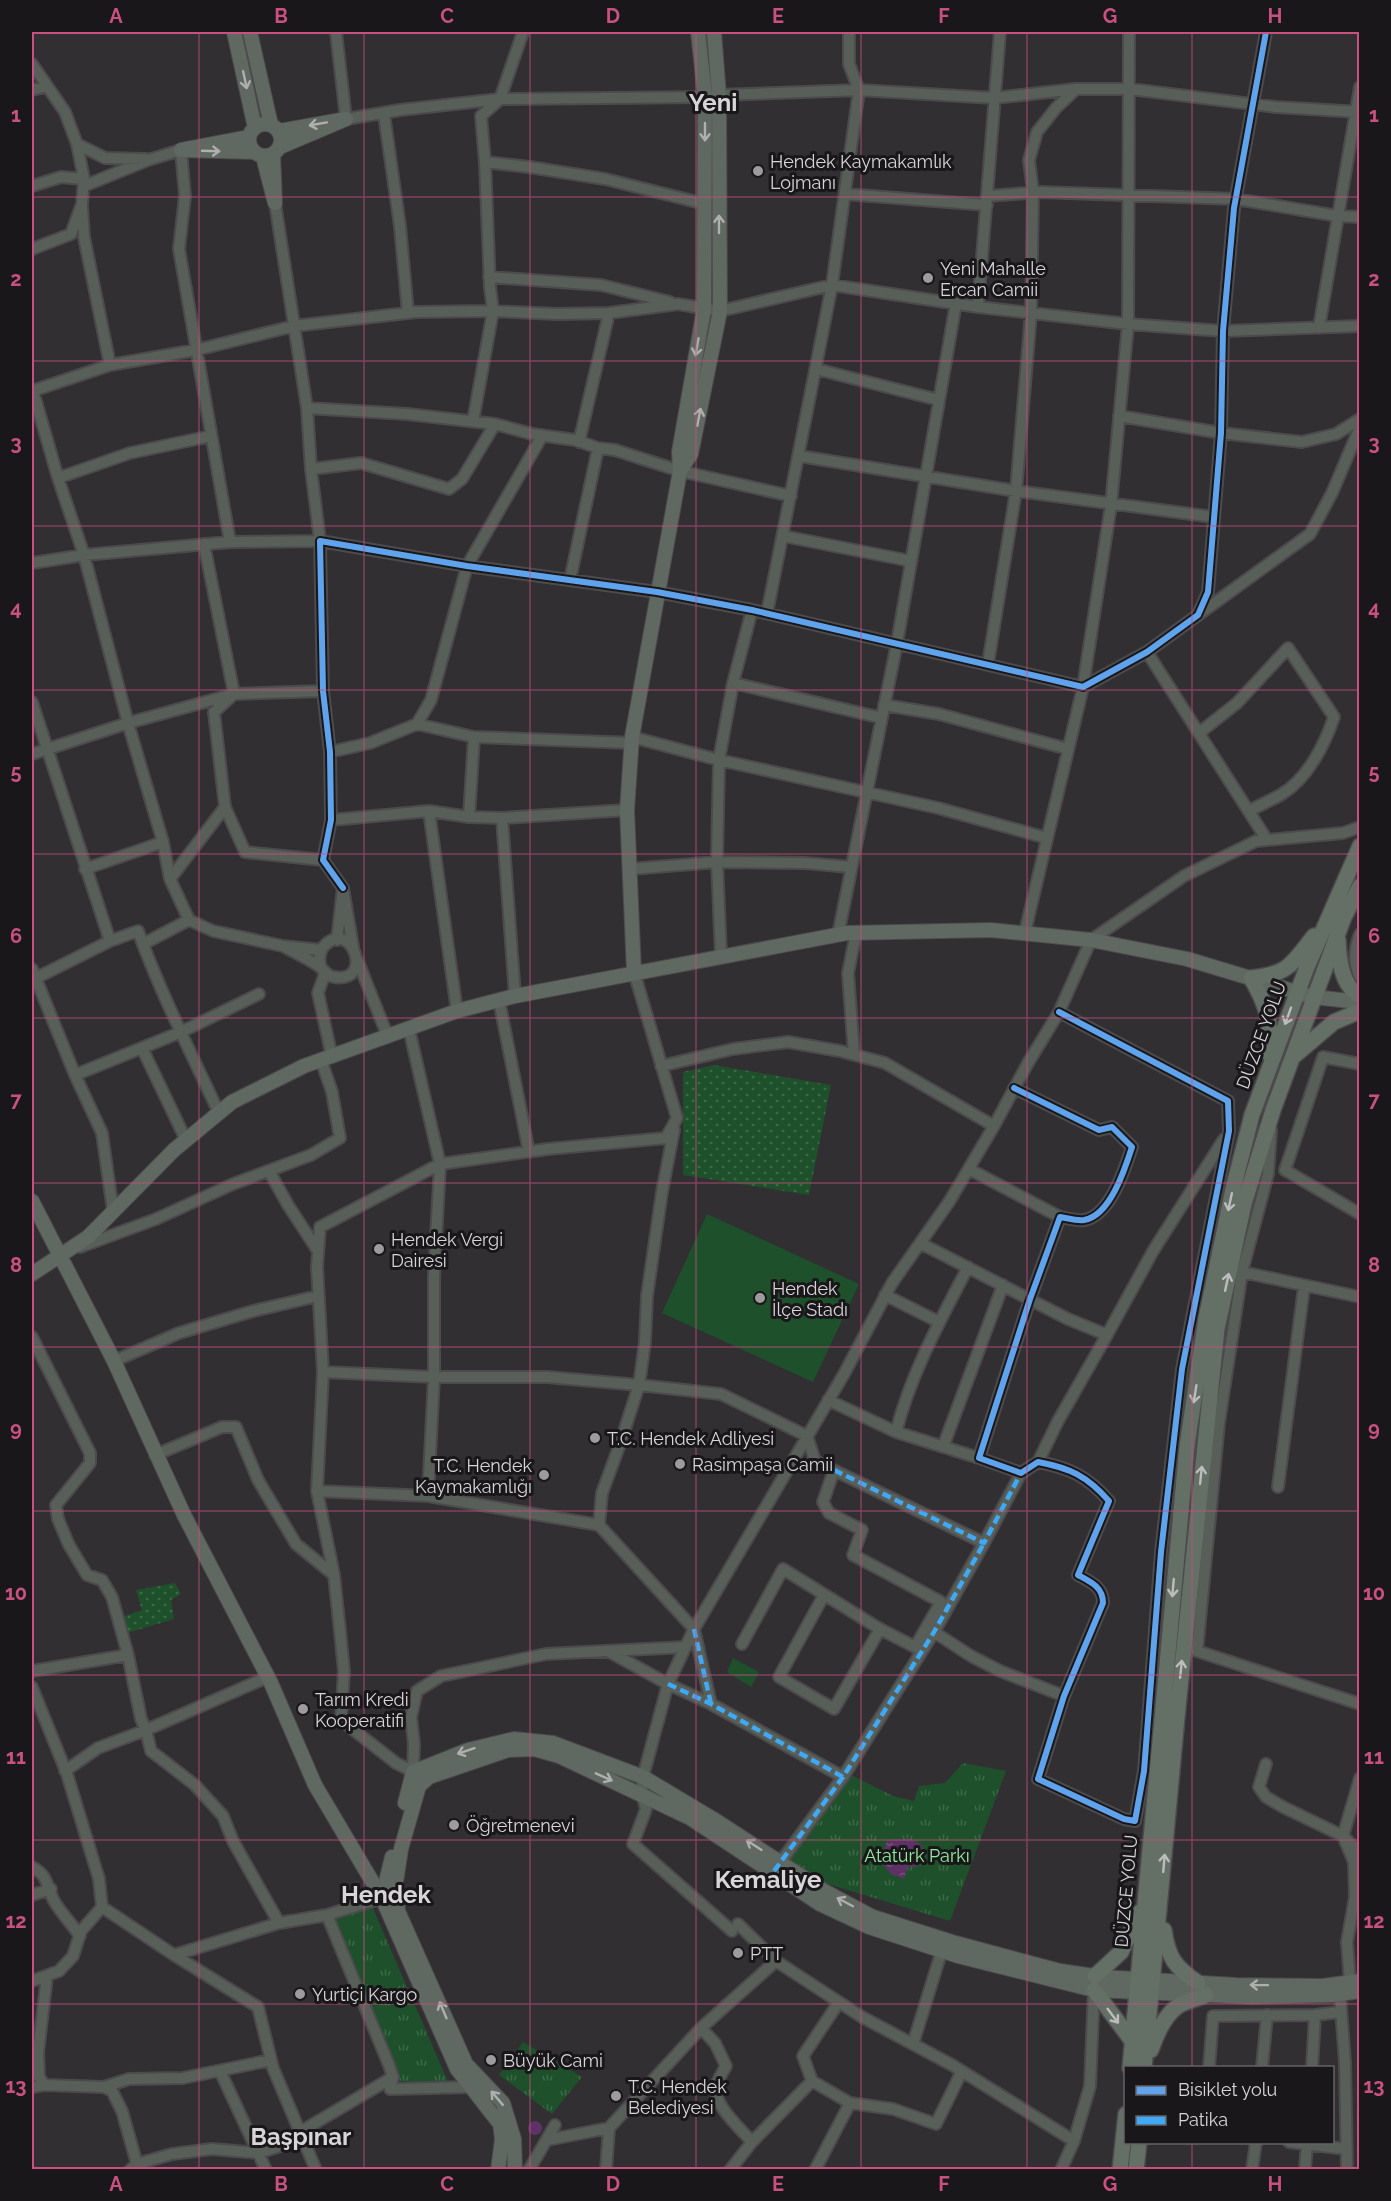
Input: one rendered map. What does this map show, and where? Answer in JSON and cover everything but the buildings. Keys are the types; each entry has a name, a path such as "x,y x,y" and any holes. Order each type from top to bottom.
{"highway":[{"name":"DÜZCE YOLU","path":"1130,2066 1145,1986 1145,1898 1187,1446 1206,1318 1233,1189 1252,1115 1297,992 1359,846"},
{"path":"1145,2066 1145,1986 1160,1903 1217,1329 1244,1204 1273,1110 1338,931 1359,886"},
{"path":"1270,1064 1269,1019 1262,997 1251,978 1275,975 1286,969 1328,920"},
{"path":"1338,931 1339,953 1345,979 1359,996"},
{"path":"1292,1058 1334,1022 1359,1011"},
{"path":"1133,2042 1095,1983 1121,1952 1131,1935 1145,1898"},
{"path":"1145,2066 1155,2037 1165,2021 1179,2005 1202,1989 1174,1963 1167,1948 1160,1903"},
{"path":"1120,2169 1124,2125"},
{"path":"1139,2144 1139,2166"}],"main road":[{"path":"234,32 252,132 250,147 268,152"},
{"path":"250,32 275,128 281,136 268,152 274,203"},
{"path":"680,471 691,454 720,311 712,96 698,32"},
{"path":"634,972 627,810 632,740 680,471 679,452 704,309 705,204 714,32"},
{"path":"181,150 252,132 265,124 275,128 346,119"},
{"path":"181,150 268,152 346,119"},
{"path":"32,1274 88,1237 186,1140 232,1102 304,1066 457,1011 515,996 838,935 991,930 1091,940 1187,959 1313,997 1359,1002"},
{"path":"32,1201 114,1361 184,1515 268,1677 315,1785 382,1898 457,2069 500,2124 502,2139 498,2169"},
{"path":"382,1898 413,1772 468,1750 514,1739 553,1743 643,1777 777,1867 820,1904 869,1927 942,1950 1095,1983 1202,1989 1356,1985"},
{"path":"514,2169 514,2139 502,2103 466,2064 398,1911 396,1882 401,1849 419,1786 429,1777 508,1750 534,1749 559,1756 690,1818 873,1917 1095,1983"},
{"path":"382,1898 398,1911"},
{"path":"1202,1989 1254,1997 1340,1994 1356,1985"}],"street":[{"path":"336,32 346,119 400,110 500,99 712,96 859,90 994,98 1076,89 1130,89 1254,104 1357,111"},
{"path":"473,421 493,311 489,277 481,116 500,99 523,32"},
{"path":"767,613 800,456 832,285 845,194 859,90 849,64 849,32"},
{"path":"978,307 1000,32"},
{"path":"1026,932 1083,687 1111,505 1128,324 1129,32"},
{"path":"1198,615 1208,592 1221,433 1223,331 1236,199 1266,32"},
{"path":"32,64 65,112 77,144 84,182 82,204 84,237 110,365"},
{"path":"32,90 47,86"},
{"path":"1319,328 1357,111 1359,87"},
{"path":"988,664 1016,491 1031,313 1033,192 1029,160 1037,132 1056,108 1076,89"},
{"path":"384,114 400,226 408,313"},
{"path":"77,144 105,158 148,160"},
{"path":"32,186 61,177 84,182 181,150 185,196 179,249 230,542"},
{"path":"485,162 606,179 705,204"},
{"path":"845,194 987,201 1033,192 1236,199 1338,216 1359,217"},
{"path":"274,203 307,408 311,470 320,541 322,691 330,752 331,819 323,860 343,888 353,947 387,1037"},
{"path":"32,249 70,234 82,204"},
{"path":"489,277 602,285 678,304 720,311 832,285 978,307 1128,324 1223,331 1359,326"},
{"path":"838,935 897,643 956,303"},
{"path":"321,950 283,946 213,932 189,920 170,879 163,842 128,723 84,555 32,391 110,365 196,350 294,326 408,313 493,311 558,314 609,313 678,304"},
{"path":"579,442 609,313"},
{"path":"816,369 939,400"},
{"path":"307,408 407,414 495,424 615,450 680,471 791,496"},
{"path":"1119,416 1221,433 1302,442 1336,434 1359,419"},
{"path":"311,470 361,463 449,489 462,479 495,424"},
{"path":"32,563 84,555 230,542 320,541 467,566 657,592 752,610 1083,687 1147,652 1310,534 1332,493 1359,427"},
{"path":"58,478 130,453 211,436"},
{"path":"417,723 430,700 467,566 542,436"},
{"path":"570,580 598,448"},
{"path":"800,456 1111,505 1214,517"},
{"path":"783,536 911,561"},
{"path":"204,544 234,694"},
{"path":"721,957 717,862 719,760 733,683 752,610"},
{"path":"1199,733 1237,703 1288,648 1334,717 1327,738 1304,773 1284,793 1249,811"},
{"path":"1147,652 1268,840"},
{"path":"733,683 882,718"},
{"path":"32,754 128,723 234,694 322,691"},
{"path":"234,694 214,712 225,807 246,852 323,860"},
{"path":"32,702 45,749 110,941"},
{"path":"884,705 939,714 1068,749"},
{"path":"330,752 370,743 417,723 474,737 632,740 938,808 1047,838"},
{"path":"469,817 474,737"},
{"path":"170,879 225,807"},
{"path":"331,819 429,811 469,817 502,818 627,810"},
{"path":"429,811 457,1011"},
{"path":"502,818 515,996"},
{"path":"1074,2141 962,2071 839,2002 776,1961 633,1844 646,1809 642,1794 643,1777 668,1684 694,1629 828,1400 885,1295 969,1169 994,1126 1059,1012 1091,940 1184,876 1256,841 1343,832 1358,825"},
{"path":"85,869 163,842"},
{"path":"630,869 717,862 805,863 851,867"},
{"path":"337,940 343,888"},
{"path":"143,944 189,920"},
{"path":"113,1211 102,1133 33,976 110,941 138,931 156,979 176,1017 219,1113"},
{"path":"854,1054 849,973 856,933"},
{"path":"1359,934 1354,966 1359,977"},
{"path":"58,1255 156,1219 233,1184 310,1155 340,1138 318,993 323,971 319,962 321,950 331,941 349,943 353,947"},
{"path":"283,946 331,977 343,977 353,970 357,959"},
{"path":"599,1525 602,1493 639,1385 645,1342 646,1296 662,1192 677,1118 634,972"},
{"path":"75,1075 181,1032 259,994"},
{"path":"500,1000 529,1152"},
{"path":"1038,1462 1065,1467 1098,1488 1109,1501 1078,1575 1096,1585 1103,1595 1103,1603 1064,1696 1038,1779 1124,1819 1135,1821 1144,1771 1161,1552 1182,1369 1229,1131 1228,1101 1059,1012"},
{"path":"409,1029 440,1164 434,1276 434,1377 428,1496"},
{"path":"661,1066 734,1049 788,1042 854,1054 885,1063 994,1126"},
{"path":"141,1048 186,1140"},
{"path":"1359,1064 1323,1057 1285,1170 1359,1215"},
{"path":"969,1169 1060,1217 1083,1220 1096,1216 1108,1203 1126,1166 1132,1147 1112,1127 1099,1130 1014,1088"},
{"path":"1273,1110 1268,1174 1242,1272 1219,1423 1197,1651 1359,1704"},
{"path":"429,1777 396,1763 340,1720 344,1671 334,1575 317,1491 323,1372 318,1296 320,1227 440,1164 666,1138 677,1118"},
{"path":"777,1867 843,1777 934,1632 1021,1473 1038,1462 1058,1421 1154,1251 1229,1131"},
{"path":"269,1171 318,1251"},
{"path":"978,1458 1030,1299 1060,1217"},
{"path":"920,1243 1068,1318 1107,1335"},
{"path":"897,1432 902,1408 918,1364 968,1267"},
{"path":"1242,1272 1359,1297"},
{"path":"943,1447 1003,1285"},
{"path":"1278,1487 1304,1287"},
{"path":"885,1295 939,1322"},
{"path":"114,1361 179,1333 253,1311 318,1296"},
{"path":"32,1337 90,1453 90,1463 56,1505 58,1519 69,1545 87,1575 102,1580 112,1597 128,1655 141,1719 151,1751 195,1785 223,1816 233,1841 279,1923"},
{"path":"323,1372 434,1377 547,1377 722,1394 807,1436 815,1461 984,1543"},
{"path":"828,1400 897,1432 1021,1473"},
{"path":"155,1455 222,1427 236,1427 258,1480 296,1544 334,1575"},
{"path":"742,1644 783,1569 880,1629 915,1647 941,1602 853,1555 862,1530 829,1513 823,1502 834,1470"},
{"path":"317,1491 428,1496 599,1525 694,1629 711,1704"},
{"path":"824,1595 779,1677 834,1709 880,1629"},
{"path":"934,1632 971,1656 1000,1671 1064,1696"},
{"path":"413,1772 414,1744 411,1717 417,1691 441,1676 546,1654 686,1647"},
{"path":"608,1651 668,1684 711,1704 843,1777"},
{"path":"32,1671 128,1655"},
{"path":"65,1771 98,1748 146,1730 268,1677"},
{"path":"32,1687 36,1716 65,1771 99,1879 102,1907 81,1931 74,1956 59,1971 32,1981"},
{"path":"1266,1764 1259,1787 1266,1797 1343,1836 1359,1853"},
{"path":"1356,1985 1347,1942 1355,1897 1354,1862 1343,1836 1359,1778"},
{"path":"32,1867 40,1871 51,1889 54,1900 80,1935"},
{"path":"32,1895 51,1889"},
{"path":"174,1955 279,1923 327,1915 382,1898"},
{"path":"102,1907 258,2007 271,2060 316,2169"},
{"path":"327,1915 393,2077 390,2089 474,2089"},
{"path":"913,2044 942,1950"},
{"path":"547,2140 609,2128 701,2028 776,1961"},
{"path":"44,2085 39,2078 38,2053 47,1976"},
{"path":"1062,2169 1074,2141 1090,2086 1095,1983"},
{"path":"1340,1994 1346,2063 1347,2169"},
{"path":"839,2002 803,2056 812,2081 850,2103 893,2109 936,2124 962,2071"},
{"path":"1209,2066 1213,2016 1316,2015 1340,2012"},
{"path":"1262,2066 1267,2015"},
{"path":"1312,2066 1316,2015"},
{"path":"701,2028 715,2043 726,2066 716,2085 716,2097 727,2114 752,2142"},
{"path":"32,2087 44,2085 104,2087 129,2079 183,2078 271,2060"},
{"path":"220,2071 266,2169"},
{"path":"104,2087 112,2091 122,2111 137,2168 172,2154 212,2149 259,2153 302,2135 393,2077"},
{"path":"730,2169 752,2142 812,2081"},
{"path":"815,2169 850,2103"},
{"path":"529,2169 555,2125"},
{"path":"606,2169 609,2128"},
{"path":"1252,2169 1256,2144"},
{"path":"1305,2169 1307,2144"},
{"path":"1314,2144 1346,2149"}],"green space":[{"path":"714,1065 831,1085 809,1195 683,1175 683,1072"},
{"name":"Hendek İlçe Stadı","path":"707,1214 859,1284 813,1382 662,1313"},
{"path":"175,1583 181,1594 171,1600 174,1619 127,1633 122,1617 142,1610 136,1590"},
{"path":"733,1658 759,1672 751,1687 727,1672"},
{"name":"Atatürk Parkı","path":"963,1763 1006,1771 950,1921 825,1883 789,1861 851,1775 893,1796 914,1801 919,1786 945,1783"},
{"path":"371,1904 449,2084 400,2081 332,1914"},
{"path":"523,2042 582,2077 552,2114 499,2075"}],"water":[{"path":"907,1838 919,1843 926,1852 921,1864 916,1867 908,1866 904,1879 891,1874 879,1859 887,1841 899,1839 905,1842"},
{"path":"532,2121 538,2121 542,2128 538,2135 532,2135 528,2131 528,2125"}],"marked path":[{"path":"834,1470 984,1543 1021,1473"},
{"path":"774,1871 843,1777 934,1632 984,1543"},
{"path":"694,1629 711,1704"},
{"path":"668,1684 711,1704 843,1777"}],"cycle path":[{"path":"343,888 323,860 331,820 330,752 323,691 320,541 467,566 657,592 752,610 1083,687 1147,652 1198,615 1208,592 1221,433 1223,331 1234,208 1266,32"},
{"path":"1014,1088 1099,1130 1112,1127 1132,1147 1115,1190 1101,1210 1093,1217 1084,1220 1060,1217 1030,1299 979,1458 1021,1473 1038,1462 1060,1467 1085,1479 1109,1501 1078,1575 1099,1589 1103,1603 1064,1696 1038,1779 1124,1819 1135,1821 1144,1771 1161,1552 1182,1369 1229,1131 1228,1101 1059,1012"}],"place":[{"name":"Hendek Kaymakamlık Lojmanı","path":"758,171"},
{"name":"Yeni Mahalle Ercan Camii","path":"928,278"},
{"name":"Hendek Vergi Dairesi","path":"379,1249"},
{"name":"Hendek İlçe Stadı","path":"760,1298"},
{"name":"T.C. Hendek Adliyesi","path":"595,1438"},
{"name":"Rasimpaşa Camii","path":"680,1464"},
{"name":"T.C. Hendek Kaymakamlığı","path":"544,1475"},
{"name":"Tarım Kredi Kooperatifi","path":"303,1709"},
{"name":"Öğretmenevi","path":"454,1825"},
{"name":"PTT","path":"738,1953"},
{"name":"Yurtiçi Kargo","path":"300,1994"},
{"name":"Büyük Cami","path":"491,2060"},
{"name":"T.C. Hendek Belediyesi","path":"616,2096"}],"district":[{"name":"Yeni","path":"713,102"},
{"name":"Kemaliye","path":"768,1879"},
{"name":"Hendek","path":"386,1894"},
{"name":"Başpınar","path":"301,2136"}]}
